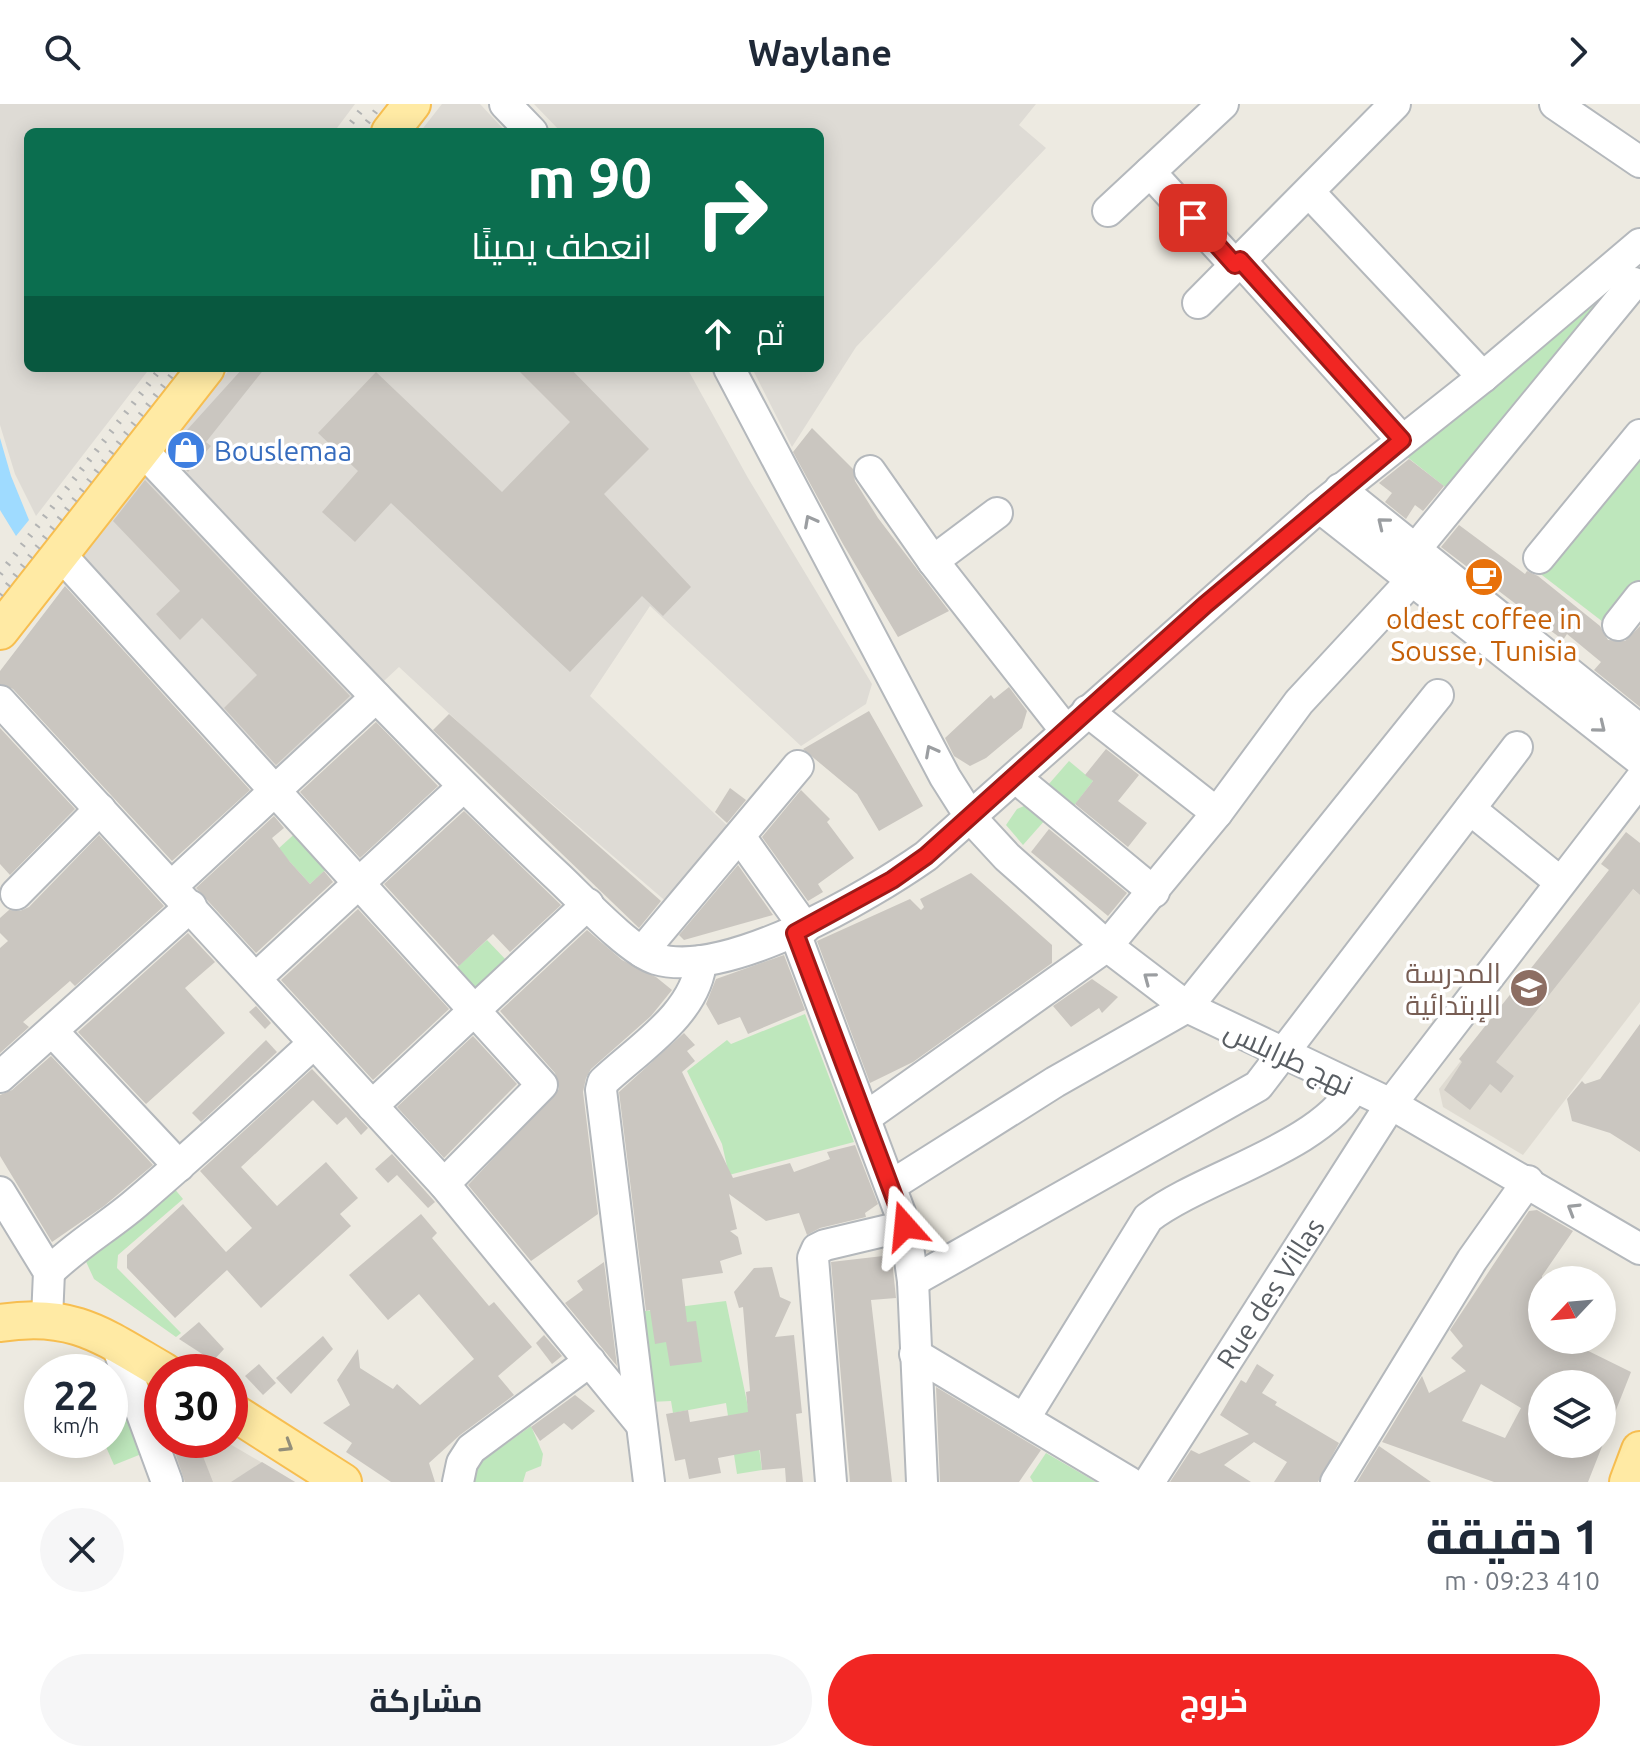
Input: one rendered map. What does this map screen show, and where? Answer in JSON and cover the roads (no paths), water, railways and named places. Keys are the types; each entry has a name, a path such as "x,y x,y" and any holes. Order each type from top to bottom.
{"main road":[{"path":"393,128 412,104"},
{"path":"0,631 203,372"},
{"path":"0,1323 47,1319 69,1321 144,1360"},
{"path":"248,1423 326,1477"},
{"path":"1628,1482 1640,1450"}],"street":[{"path":"505,104 528,128"},
{"path":"1108,211 1223,104"},
{"path":"1198,303 1395,104"},
{"path":"1555,104 1640,162"},
{"path":"1150,172 1238,262 1402,440"},
{"path":"1309,192 1483,377"},
{"path":"866,1117 1107,946 1217,813 1299,702 1409,566 1629,279 1640,244"},
{"path":"142,450 463,787 588,904 642,952 676,962 701,961 800,931 892,880 971,818 1329,498 1483,377 1629,279"},
{"name":"نهج طرابلس","path":"731,372 937,763 971,818 1007,857 1107,946 1187,1007 1391,1104 1528,1181 1640,1249"},
{"path":"1539,558 1640,435"},
{"path":"870,471 933,561 1076,721 1217,813"},
{"path":"1329,498 1640,760"},
{"path":"933,561 997,513"},
{"path":"60,554 542,1085 444,1184"},
{"path":"1409,566 1640,730"},
{"path":"1618,625 1640,597"},
{"path":"892,1185 1055,1082 1187,1007 1438,695"},
{"path":"0,1077 53,1032 181,896 274,789 376,697"},
{"path":"0,701 444,1184 641,1424"},
{"path":"913,1281 1258,1086 1287,1053 1517,747"},
{"path":"642,952 741,838 798,766"},
{"path":"1016,778 1154,892"},
{"name":"Rue des Villas","path":"1149,1482 1391,1104 1640,780"},
{"path":"256,978 463,787"},
{"path":"16,894 100,809"},
{"path":"1470,809 1560,882"},
{"path":"741,838 800,931 905,1226 913,1281 922,1482"},
{"path":"372,1106 588,904"},
{"path":"649,1482 601,1090 603,1082 680,1011 700,980 701,961"},
{"path":"53,1032 179,1166"},
{"path":"49,1272 70,1251 123,1214 179,1166 314,1043"},
{"path":"1024,1419 1148,1218 1172,1200 1235,1174 1280,1148 1346,1102 1354,1087"},
{"path":"1336,1482 1472,1260 1528,1181"},
{"path":"0,1192 49,1272 47,1319"},
{"path":"831,1482 813,1258 821,1246 905,1226"},
{"path":"116,1343 167,1482"},
{"path":"915,1354 1129,1482"},
{"path":"458,1482 462,1463 471,1449 590,1361"}],"water":[{"path":"0,438 29,520 16,536 0,510"}],"railway":[{"path":"347,128 366,104"},
{"path":"363,128 381,104"},
{"path":"0,574 158,372"},
{"path":"0,595 174,372"}],"place":[{"name":"Bouslemaa","path":"186,450"},
{"name":"oldest coffee in Sousse, Tunisia","path":"1484,577"},
{"name":"المدرسة الإبتدائية","path":"1529,988"}]}
